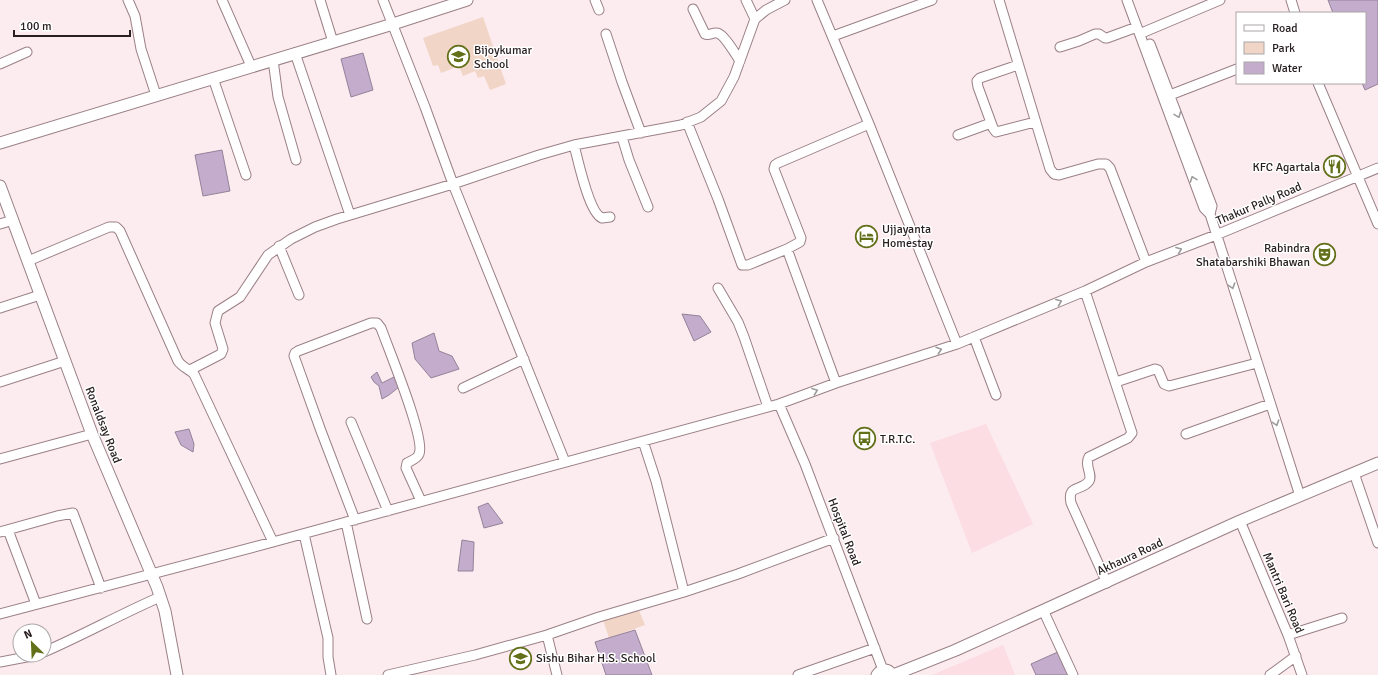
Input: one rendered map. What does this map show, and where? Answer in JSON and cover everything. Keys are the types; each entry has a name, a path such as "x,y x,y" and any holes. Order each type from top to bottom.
{"main road":[{"path":"0,143 393,24 467,0"},
{"name":"Ronaldsay Road","path":"0,186 92,434 160,597 165,611 177,675"},
{"name":"Akhaura Road","path":"886,674 956,650 1240,521 1378,464"}],"street":[{"path":"128,0 136,16 141,49 156,95"},
{"path":"222,0 251,66"},
{"path":"320,0 333,42"},
{"path":"383,0 452,184 565,462"},
{"path":"595,0 599,10"},
{"path":"746,0 755,19"},
{"path":"190,370 221,354 223,349 215,323 218,312 240,297 268,255 290,239 315,227 350,215 452,184 539,155 574,145 641,133 687,122 701,117 721,101 734,77 755,19 766,10 784,0"},
{"path":"817,0 869,124 957,344"},
{"path":"833,36 932,0"},
{"path":"999,0 1050,170 1054,174 1059,175 1098,164 1106,164 1110,168 1146,262"},
{"path":"1127,0 1170,95 1212,206 1210,214"},
{"path":"1133,0 1141,29 1204,208 1210,214 1300,496"},
{"path":"1060,47 1084,40 1095,34 1099,34 1104,38 1107,38 1141,29 1220,0"},
{"path":"1292,0 1295,12"},
{"path":"693,9 705,34 707,35 715,32 721,34 740,61"},
{"path":"606,34 641,133"},
{"path":"0,64 27,52"},
{"path":"295,53 350,215"},
{"path":"273,60 278,97 296,160"},
{"path":"1018,65 983,76 977,81 978,87 994,131 998,132 1035,122"},
{"path":"1170,95 1236,69"},
{"path":"213,78 246,175"},
{"path":"1318,84 1378,224"},
{"path":"687,122 714,188 742,265 748,265 800,242 801,238 774,173 775,165 869,124"},
{"path":"958,134 991,123"},
{"path":"622,137 629,160 648,207"},
{"path":"574,145 594,211 602,218 610,217"},
{"name":"Thakur Pally Road","path":"0,614 304,534 420,501 779,404 836,383 957,344 1086,291 1146,262 1216,235 1378,168"},
{"path":"0,224 13,220"},
{"path":"28,261 109,227 112,226 118,228 178,361 194,374 273,542"},
{"path":"280,246 298,295"},
{"path":"787,249 836,383"},
{"path":"718,288 738,322 768,407"},
{"path":"1086,291 1132,433 1128,438 1089,457 1086,464 1089,480 1088,482 1074,489 1070,493 1071,503 1107,582"},
{"path":"0,308 40,295"},
{"path":"367,619 350,521 294,356 295,353 371,323 377,323 381,328 414,419 420,454 407,463 406,468 420,501"},
{"path":"974,337 996,395"},
{"path":"463,388 524,359"},
{"path":"0,382 65,361"},
{"path":"1116,382 1155,369 1159,372 1164,384 1169,386 1257,363"},
{"name":"Hospital Road","path":"779,404 805,464 874,648 886,674"},
{"path":"1186,434 1270,404"},
{"path":"351,422 388,511"},
{"path":"0,459 92,434"},
{"path":"643,441 656,481 684,592"},
{"path":"1354,473 1378,542"},
{"path":"36,604 4,531 74,513 101,588"},
{"name":"Mantri Bari Road","path":"1240,521 1288,635 1302,675"},
{"path":"304,534 328,638 328,657 331,675"},
{"path":"388,675 475,655 547,635 599,617 684,592 738,574 834,538"},
{"path":"52,648 80,636 127,611 160,597"},
{"path":"1043,610 1073,675"},
{"path":"1288,635 1342,618"},
{"path":"547,635 557,675"},
{"path":"798,675 874,648"},
{"path":"1270,675 1296,656"},
{"path":"0,662 12,660"}],"shaded area":[{"path":"986,424 1033,524 972,553 930,443"},
{"path":"1003,645 1015,675 932,675"}],"green space":[{"path":"483,17 506,84 490,90 484,76 478,78 475,71 463,76 459,66 441,73 438,65 433,66 423,38"},
{"path":"638,608 645,625 609,638 603,620"}],"water":[{"path":"1328,0 1378,0 1378,84 1365,90 1362,84 1366,84 1366,12 1333,12"},
{"path":"363,53 373,90 351,97 341,59"},
{"path":"222,150 230,191 203,196 195,155"},
{"path":"682,314 700,316 711,332 694,341"},
{"path":"434,333 439,351 452,356 459,369 431,378 415,359 412,343"},
{"path":"377,372 382,383 394,377 399,387 382,399 379,386 371,377"},
{"path":"189,429 194,444 193,452 181,445 175,432"},
{"path":"488,503 503,523 484,528 478,507"},
{"path":"462,540 474,542 473,571 458,571"},
{"path":"635,630 652,675 606,675 595,642"},
{"path":"1060,651 1070,675 1036,675 1031,664"}],"place":[{"name":"Bijoykumar School","path":"459,57"},
{"name":"KFC Agartala","path":"1335,167"},
{"name":"Ujjayanta Homestay","path":"866,236"},
{"name":"Rabindra Shatabarshiki Bhawan","path":"1325,255"},
{"name":"T.R.T.C.","path":"864,439"},
{"name":"Sishu Bihar H.S. School","path":"520,658"}]}
